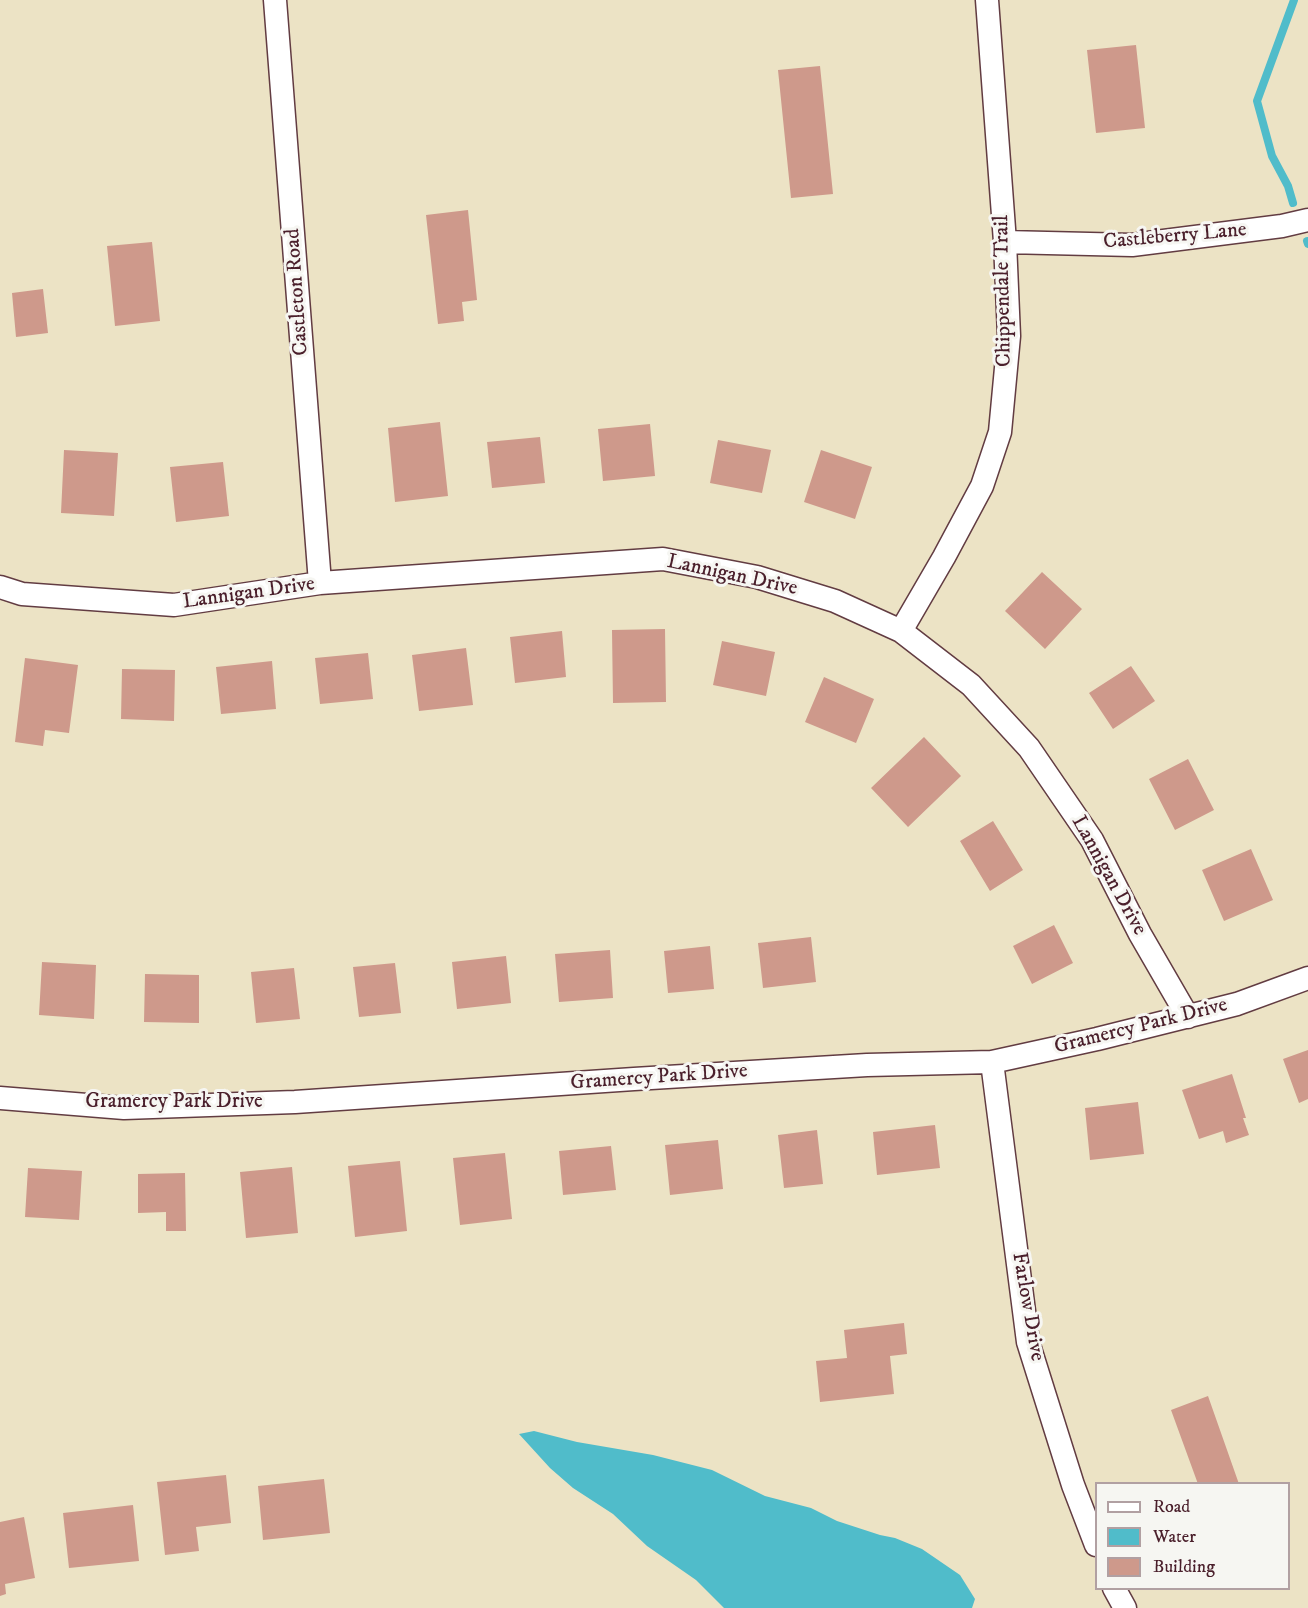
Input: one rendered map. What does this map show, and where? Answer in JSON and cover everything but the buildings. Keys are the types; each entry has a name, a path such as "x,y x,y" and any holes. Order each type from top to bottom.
{"street":[{"name":"Castleton Road","path":"275,0 320,583"},
{"name":"Chippendale Trail","path":"901,631 982,486 1000,432 1009,336 1005,242 987,0"},
{"name":"Castleberry Lane","path":"1005,242 1132,245 1282,226 1308,220"},
{"name":"Lannigan Drive","path":"0,587 22,594 174,605 320,583 663,559 757,577 836,601 901,631 971,686 1029,748 1092,840 1140,934 1188,1017"},
{"name":"Gramercy Park Drive","path":"0,1098 124,1108 296,1102 692,1075 867,1065 992,1062 1097,1039 1237,1004 1308,978"},
{"name":"Farlow Drive","path":"992,1062 1028,1342 1073,1485 1095,1542"},
{"path":"1115,1590 1125,1608"}],"water":[{"path":"534,1431 577,1442 653,1455 712,1470 765,1496 811,1508 837,1521 895,1538 922,1549 960,1575 975,1599 972,1608 724,1608 696,1580 647,1546 613,1514 573,1488 550,1468 519,1434"}],"waterway":[{"path":"1293,203 1288,186 1272,156 1257,101 1294,0"}]}
